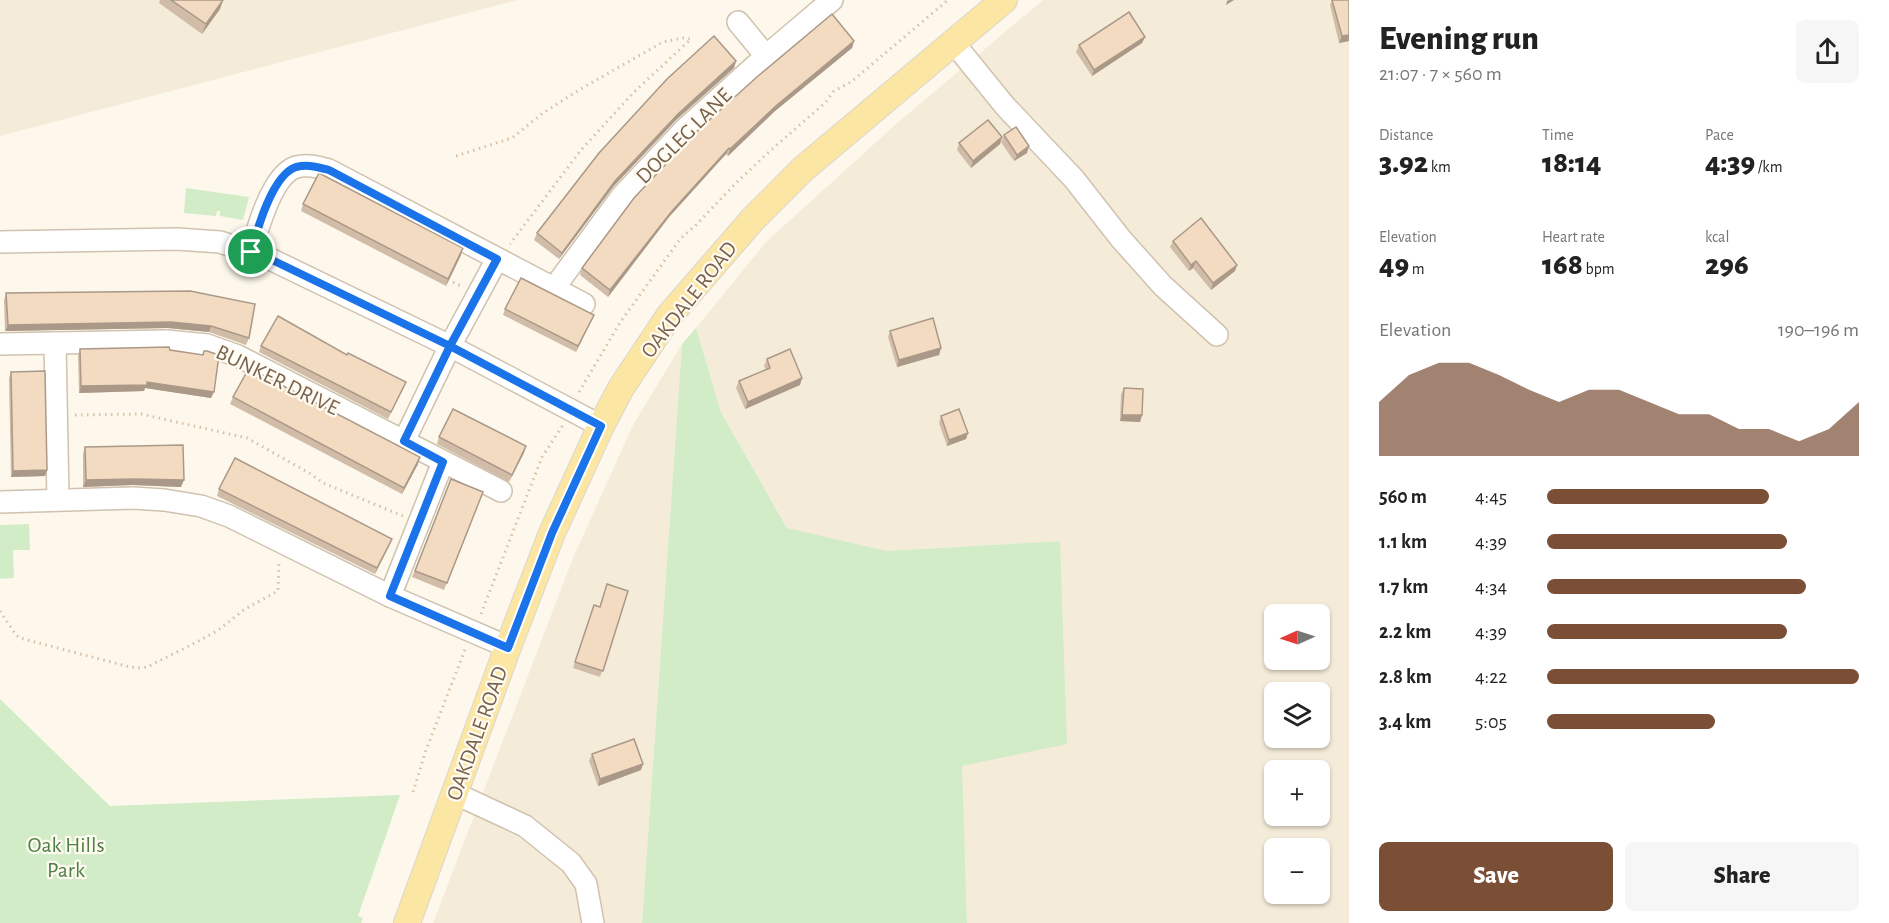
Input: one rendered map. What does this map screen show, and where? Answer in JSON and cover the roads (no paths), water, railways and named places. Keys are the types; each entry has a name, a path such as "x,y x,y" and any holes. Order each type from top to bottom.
{"main road":[{"name":"OAKDALE ROAD","path":"407,923 552,533 621,388 669,316 753,219 803,169 1004,0"}],"street":[{"name":"DOGLEG LANE","path":"554,288 622,196 685,129 832,0"},
{"path":"738,22 766,56"},
{"path":"953,42 1005,106 1074,179 1121,239 1163,286 1217,335"},
{"path":"251,252 273,192 284,175 295,168 310,165 329,170 502,253 554,288 584,304"},
{"path":"0,242 177,239 220,242 268,258 450,346 601,426"},
{"path":"404,441 450,346 502,253"},
{"name":"BUNKER DRIVE","path":"0,344 167,341 207,345 238,356 501,491"},
{"path":"55,343 58,500"},
{"path":"390,596 443,462"},
{"path":"0,502 133,498 201,506 229,516 390,596 508,648"},
{"path":"454,793 525,826 572,862 586,884 593,923"}],"park label":[{"name":"Oak Hills Park","path":"66,856"}]}
